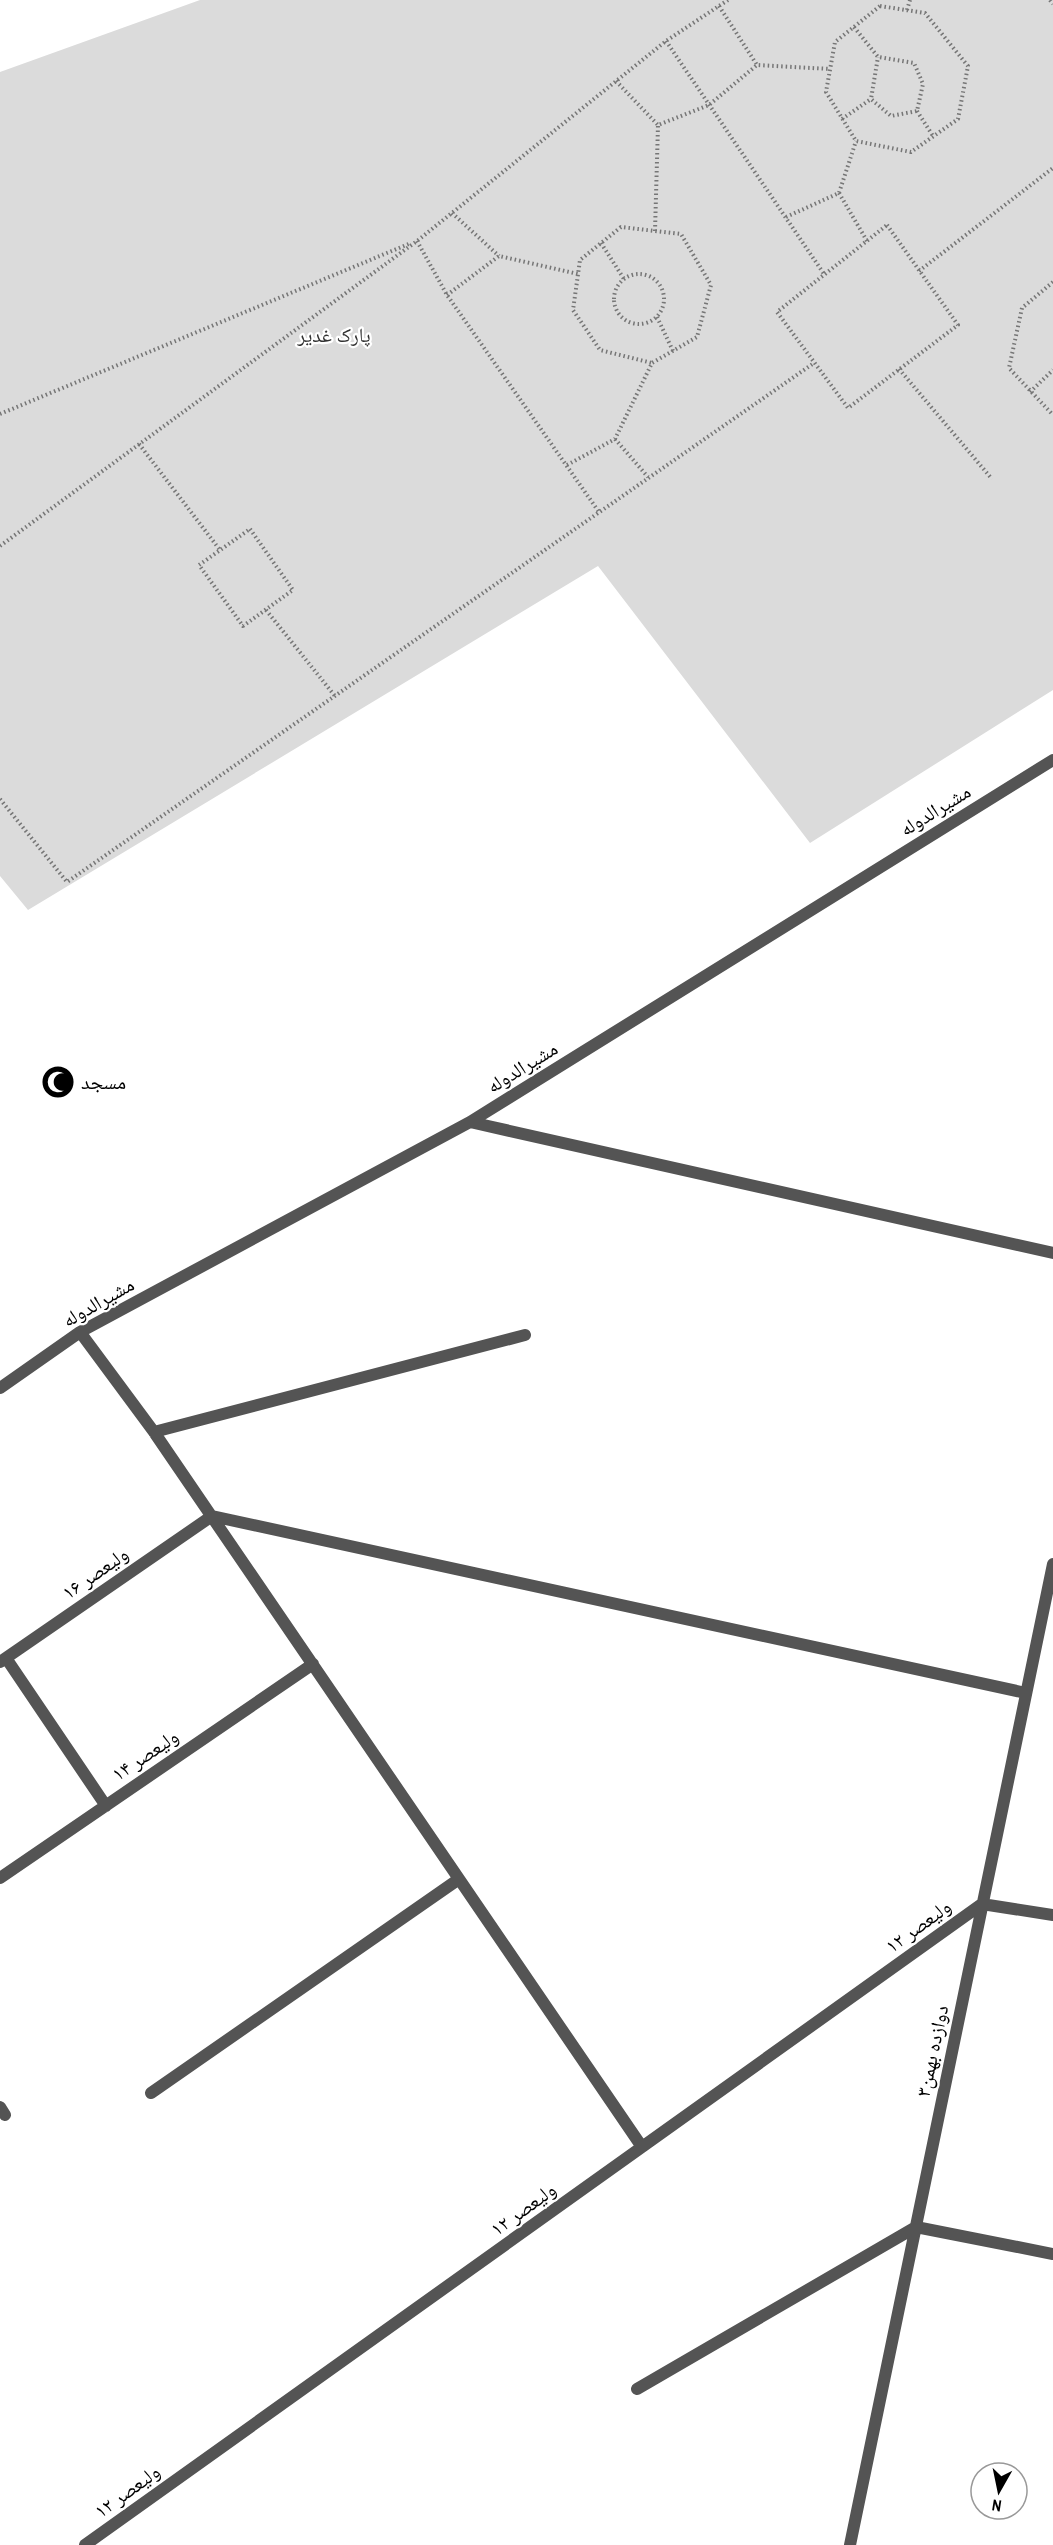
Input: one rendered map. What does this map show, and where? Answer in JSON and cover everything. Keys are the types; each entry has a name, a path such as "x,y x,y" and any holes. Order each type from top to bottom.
{"street":[{"name":"مشیرالدوله","path":"0,1388 80,1332 470,1122 1053,760"},
{"path":"470,1122 1053,1253"},
{"path":"80,1332 154,1432 212,1516 642,2147"},
{"path":"154,1432 525,1335"},
{"path":"212,1516 1026,1693"},
{"name":"ولیعصر ۱۶","path":"3,1660 212,1516"},
{"name":"دوازده بهمن۳","path":"850,2545 1053,1564"},
{"path":"3,1660 106,1806"},
{"name":"ولیعصر ۱۴","path":"0,1878 313,1664"},
{"path":"151,2093 459,1879"},
{"path":"982,1904 1053,1915"},
{"name":"ولیعصر ۱۲","path":"86,2545 982,1904"},
{"path":"638,2389 915,2228 1053,2254"}],"path":[{"path":"0,546 417,240 666,40 728,0"},
{"path":"907,10 910,0"},
{"path":"1050,0 1053,4"},
{"path":"719,6 757,65"},
{"path":"880,6 925,13 968,66 958,119 911,152 856,141 826,93 835,42 854,27 880,6"},
{"path":"854,27 878,57 914,63 923,84 917,111 933,136"},
{"path":"666,40 824,274"},
{"path":"842,119 871,99 878,57"},
{"path":"658,125 709,105 757,65 830,69"},
{"path":"616,81 658,125 655,231"},
{"path":"871,99 891,116 917,111"},
{"path":"786,218 839,193 856,141"},
{"path":"919,271 1053,168"},
{"path":"839,193 867,241"},
{"path":"452,213 499,256 578,274"},
{"path":"886,225 919,271 958,325 848,408 777,312 886,225"},
{"path":"567,465 615,439 652,363 697,336 711,285 681,234 621,227 580,260 573,310 600,350 652,363"},
{"path":"417,240 447,295 599,512"},
{"path":"0,414 417,240"},
{"path":"601,243 624,279"},
{"path":"447,295 499,256"},
{"path":"639,274 655,280 663,294 664,302 657,317 642,324 626,321 620,316 614,301 615,292 624,279 639,274"},
{"path":"1053,282 1022,308 1009,368 1053,415"},
{"path":"657,317 674,351"},
{"path":"0,799 67,882 814,363"},
{"path":"899,369 992,479"},
{"path":"1030,392 1053,370"},
{"path":"615,439 648,477"},
{"path":"139,444 220,550"},
{"path":"250,529 293,590 243,626 199,565 220,550 250,529"},
{"path":"266,609 335,696"}],"green space":[{"name":"پارک غدیر","path":"200,0 1053,0 1053,690 810,843 598,566 28,910 0,876 0,72"}],"place":[{"name":"مسجد","path":"58,1082"}]}
